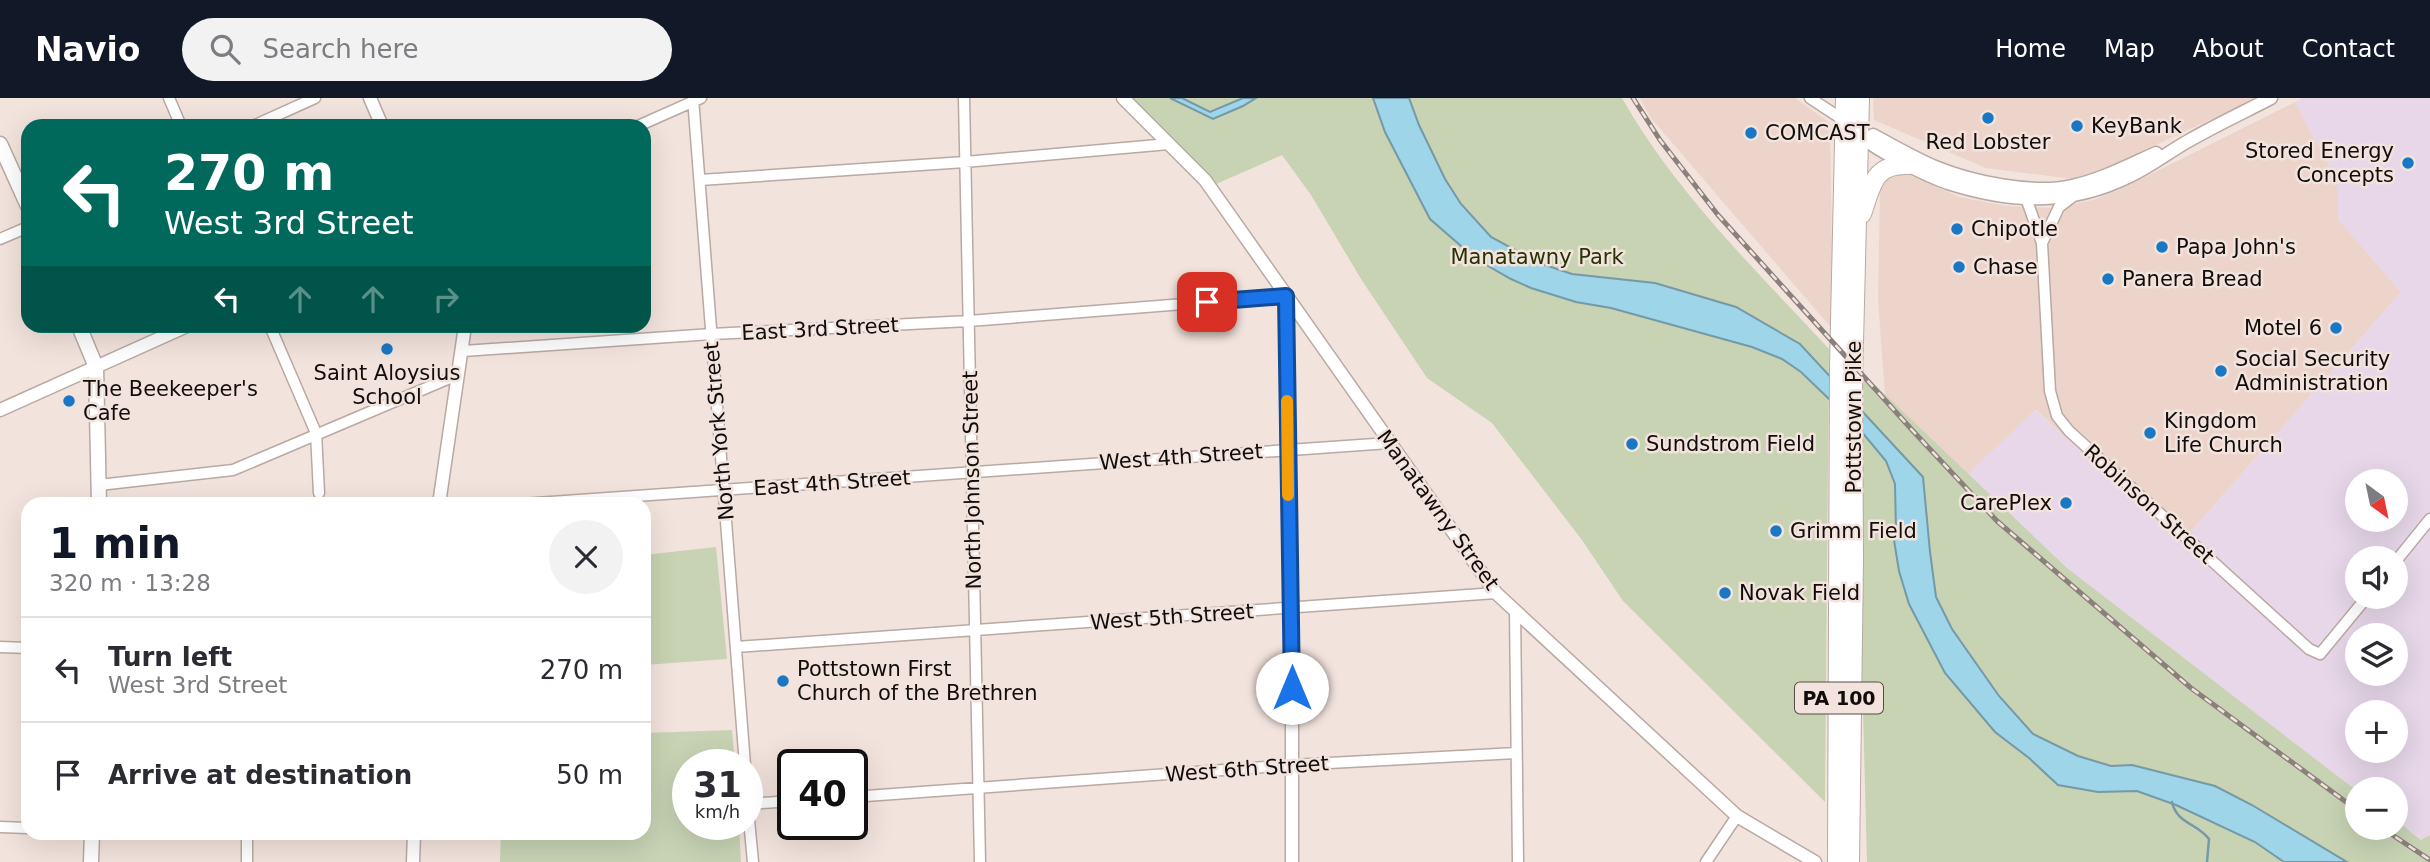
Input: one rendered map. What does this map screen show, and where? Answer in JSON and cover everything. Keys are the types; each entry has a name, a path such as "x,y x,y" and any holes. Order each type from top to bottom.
{"highway":[{"name":"Pottstown Pike","path":"1844,857 1854,561 1853,384 1857,227 1854,128 1845,98"},
{"name":"Pottstown Pike","path":"1844,857 1839,367 1854,128 1860,98"},
{"path":"1857,227 1876,177 1893,164 1909,165"}],"main road":[{"path":"0,144 21,190"},
{"path":"82,333 96,368 99,497"},
{"path":"91,862 92,840"}],"street":[{"path":"169,98 178,119"},
{"path":"268,119 315,98"},
{"path":"370,98 380,119"},
{"name":"North Johnson Street","path":"964,98 980,862"},
{"name":"Manatawny Street","path":"1123,98 1205,180 1496,593 1737,816 1815,862"},
{"path":"1810,98 1909,165 1931,177 1960,187 2072,197 2133,175 2191,139"},
{"path":"1854,128 1934,167 2027,193 2083,184 2191,139 2271,98"},
{"path":"651,120 696,99"},
{"name":"North York Street","path":"696,99 744,749"},
{"path":"700,180 965,162 1169,144"},
{"name":"Robinson Street","path":"2027,193 2042,243 2050,391 2057,416 2069,431 2309,649 2320,654 2357,609"},
{"name":"Robinson Street","path":"2042,243 2059,207 2072,197"},
{"path":"0,239 21,230"},
{"path":"1286,296 1292,608 1292,862"},
{"name":"East 3rd Street","path":"463,351 712,334 969,321 1286,296"},
{"path":"0,410 172,333"},
{"path":"273,333 316,433 319,492"},
{"path":"440,497 464,333"},
{"path":"99,485 233,470 457,375"},
{"name":"West 4th Street","path":"973,473 1389,443"},
{"name":"East 4th Street","path":"631,497 973,473"},
{"path":"2408,546 2430,519"},
{"name":"West 5th Street","path":"736,647 1496,593"},
{"path":"1516,611 1518,862"},
{"path":"0,647 21,648"},
{"name":"West 6th Street","path":"868,796 1292,765 1516,753"},
{"path":"1706,862 1737,816"},
{"path":"0,827 21,828"},
{"path":"247,840 247,862"},
{"path":"413,862 414,840"},
{"path":"751,840 753,862"}],"shaded area":[{"path":"1640,98 1795,98 1830,123 1833,330 1650,117"},
{"path":"1873,98 2257,98 2080,180 1986,168 1874,120"},
{"path":"2303,98 2430,98 2430,835 2422,840 2408,829 2408,777 2345,777 2345,782 2067,568 1967,475 2035,410 2181,543 2401,292 2338,219 2338,183 2295,102"},
{"path":"2295,102 2338,183 2338,219 2401,292 2180,544 2036,410 1967,475 1885,395 1878,300 1880,188 1886,176 1904,172 1959,197 2007,206 2052,208 2093,200 2119,190"}],"green space":[{"name":"Manatawny Park","path":"1130,98 1622,98 1643,133 1692,198 1829,349 1825,802 1623,601 1582,540 1492,423 1427,378 1361,279 1311,195 1282,155 1216,184"},
{"path":"1854,365 2067,568 2345,782 2345,840 2408,840 2408,830 2421,840 2430,835 2430,862 1867,862"},
{"path":"716,547 727,659 651,664 651,554"},
{"path":"732,730 734,749 672,749 672,840 740,840 741,862 500,862 501,840 651,840 651,733"}],"water":[{"path":"1170,98 1182,98 1210,112 1243,98 1256,98 1213,119"},
{"path":"1373,98 1409,98 1445,179 1461,204 1491,237 1539,263 1572,274 1655,283 1736,307 1800,344 1923,477 1936,597 1952,629 1999,696 2033,734 2078,756 2111,766 2132,765 2215,786 2347,862 2284,862 2255,842 2176,805 2137,791 2098,792 2058,785 1995,732 1945,673 1909,604 1899,571 1894,540 1895,484 1886,461 1856,425 1801,372 1782,359 1752,347 1531,288 1476,259 1430,219 1385,132"}],"waterway":[{"path":"2172,802 2178,815 2209,839 2207,862"}],"railway":[{"path":"1633,98 1660,140 1718,215 1997,521 2191,688 2345,801"},
{"path":"2400,840 2430,860"}],"slow traffic":[{"path":"1287,401 1288,495"}],"place":[{"name":"Red Lobster","path":"1988,118"},
{"name":"KeyBank","path":"2077,126"},
{"name":"COMCAST","path":"1751,133"},
{"name":"Stored Energy Concepts","path":"2408,163"},
{"name":"Chipotle","path":"1957,229"},
{"name":"Papa John's","path":"2162,247"},
{"name":"Chase","path":"1959,267"},
{"name":"Panera Bread","path":"2108,279"},
{"name":"Motel 6","path":"2336,328"},
{"name":"Saint Aloysius School","path":"387,349"},
{"name":"Social Security Administration","path":"2221,371"},
{"name":"The Beekeeper's Cafe","path":"69,401"},
{"name":"Kingdom Life Church","path":"2150,433"},
{"name":"Sundstrom Field","path":"1632,444"},
{"name":"CarePlex","path":"2066,503"},
{"name":"Grimm Field","path":"1776,531"},
{"name":"Novak Field","path":"1725,593"},
{"name":"Pottstown First Church of the Brethren","path":"783,681"}],"route":[{"path":"1207,302 1286,296 1292,688"}]}
